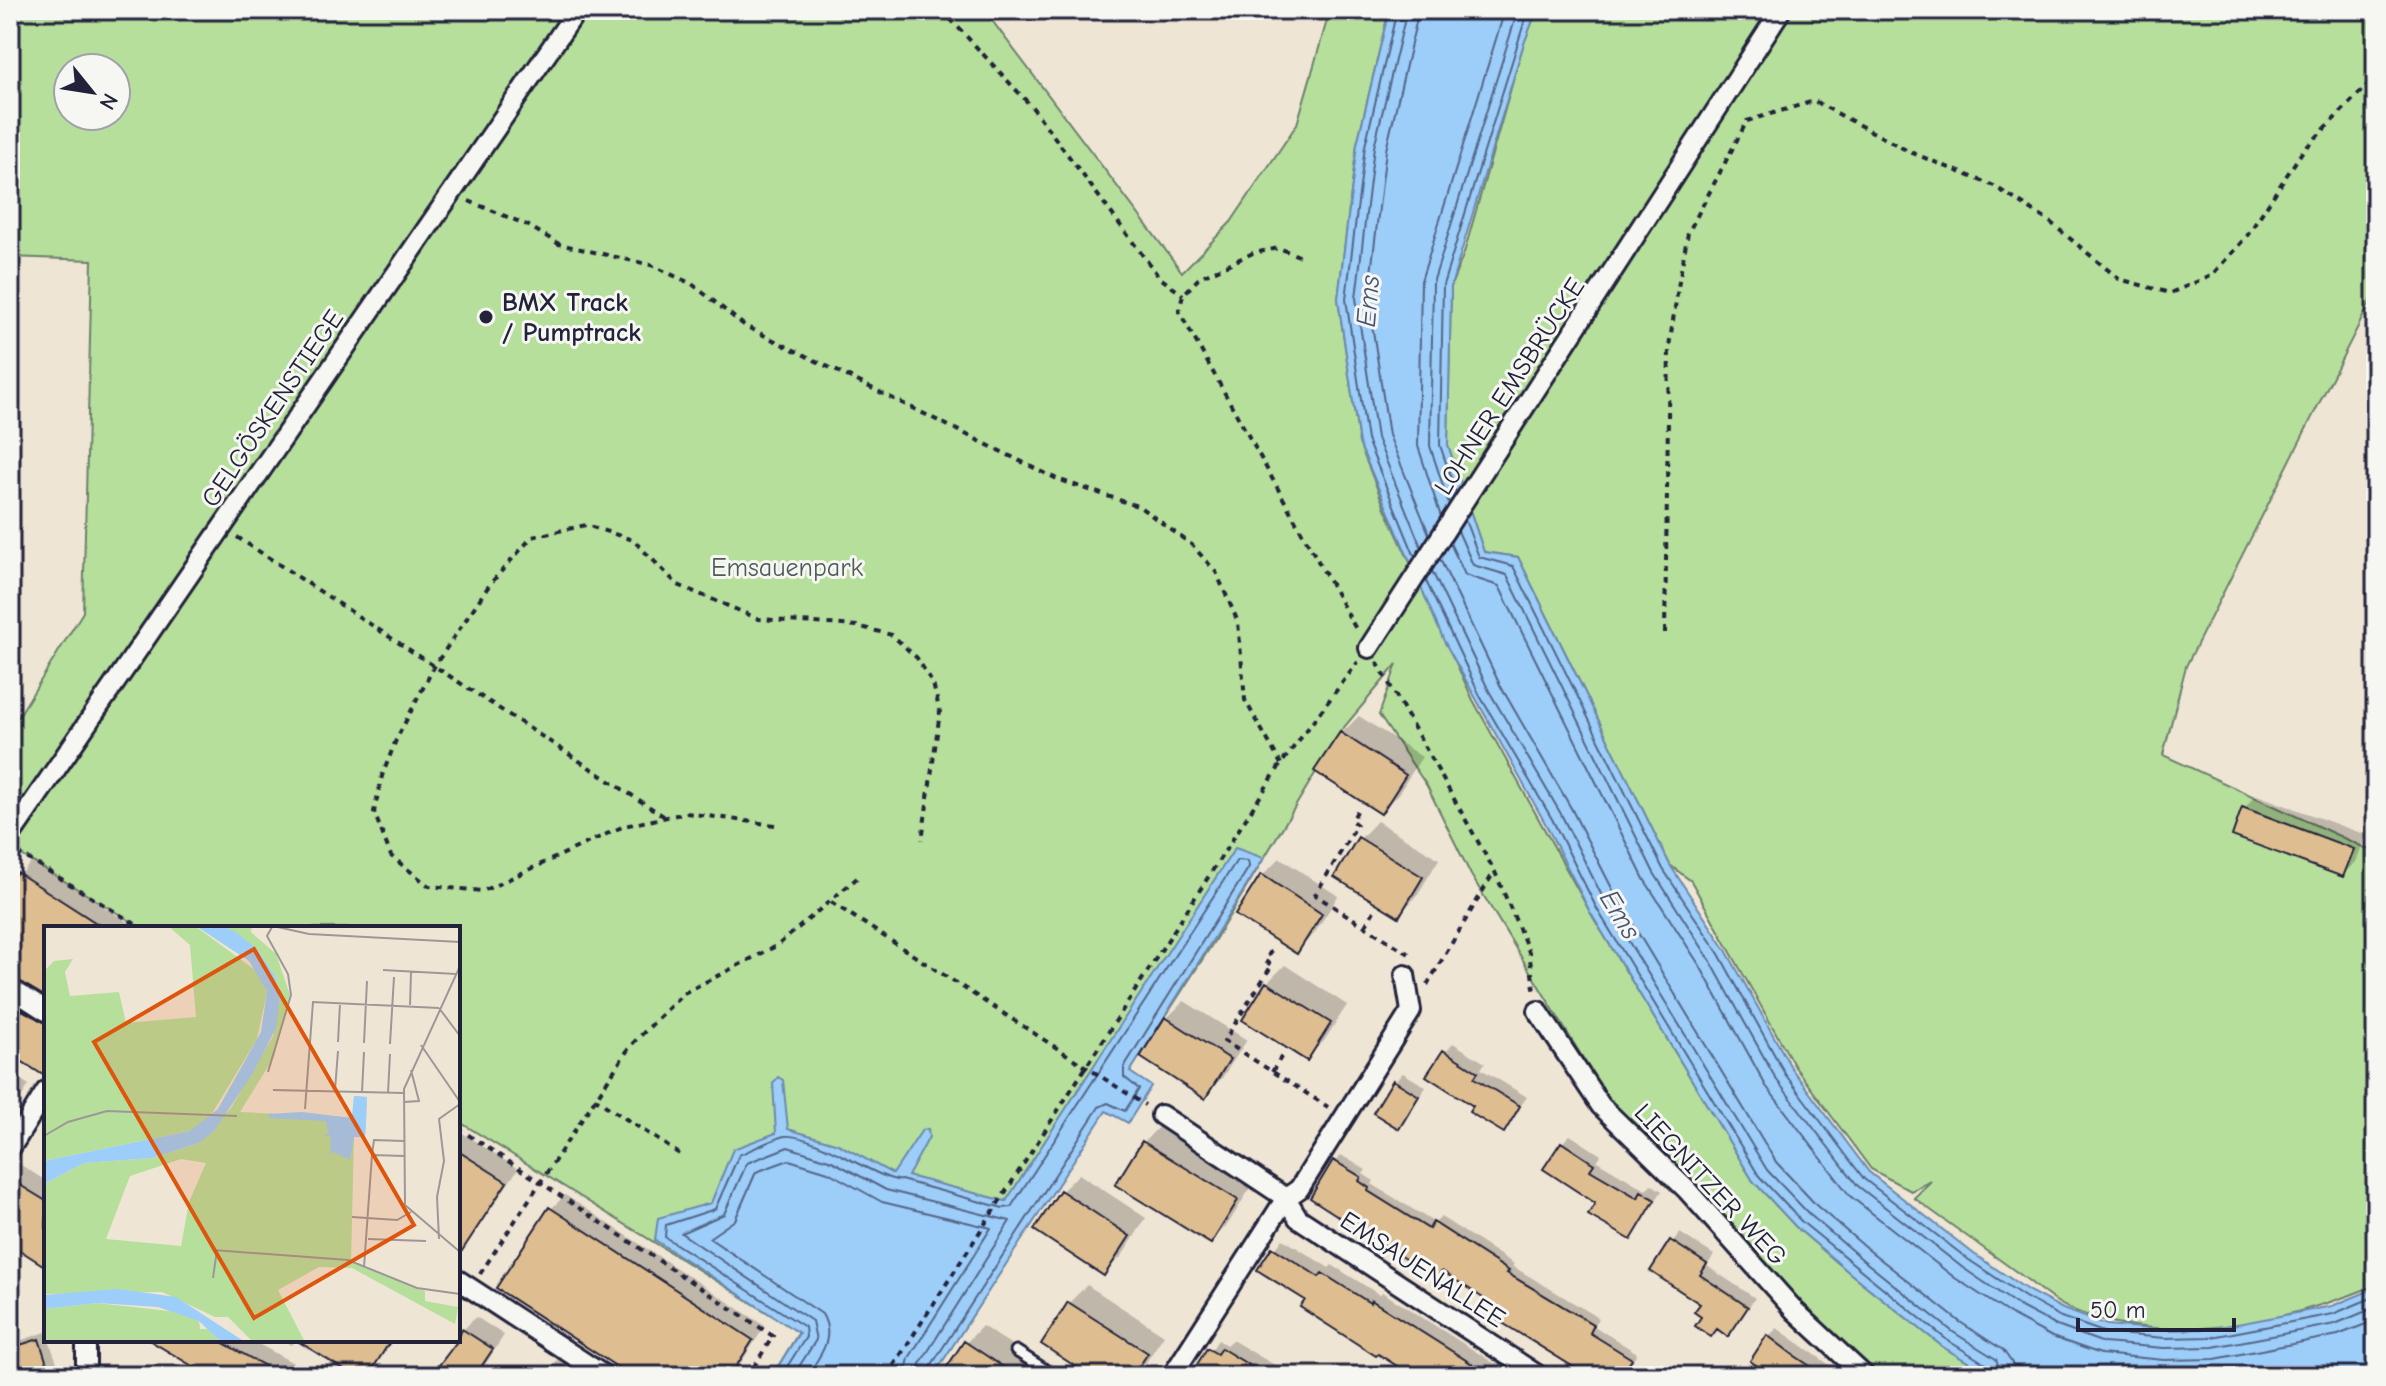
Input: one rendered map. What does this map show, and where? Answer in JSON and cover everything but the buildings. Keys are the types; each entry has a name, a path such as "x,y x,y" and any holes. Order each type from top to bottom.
{"street":[{"name":"LOHNER EMSBRÜCKE","path":"1366,643 1399,605 1781,10"},
{"name":"GELGÖSKENSTIEGE","path":"10,836 572,13"},
{"path":"1172,1376 1286,1198 1299,1189 1411,1011 1405,975"},
{"path":"10,988 44,1010"},
{"name":"LIEGNITZER WEG","path":"1538,1011 1601,1106 1687,1190 1795,1311 1865,1376"},
{"path":"10,1149 44,1094"},
{"name":"EMSAUENALLEE","path":"1161,1115 1286,1198 1298,1218 1539,1376"},
{"path":"464,1284 605,1376"},
{"path":"86,1342 86,1376"}],"lane":[{"path":"1016,1351 1055,1376"}],"path":[{"path":"942,10 1032,107 1159,277 1183,295"},
{"path":"1665,633 1669,347 1679,281 1688,233 1747,121 1814,101 1910,152 1994,186 2050,222 2119,279 2170,293 2211,276 2247,236 2302,152 2376,76"},
{"path":"448,196 482,204 559,244 651,265 692,284 745,326 1057,479 1140,507 1192,545 1216,572 1238,622 1245,700 1281,764"},
{"path":"1299,256 1279,248 1253,253 1200,277 1183,295 1179,311 1315,560 1366,643 1495,872 1529,952 1538,1011"},
{"path":"775,825 686,813 624,826 483,891 429,886 391,856 374,812 382,776 396,740 435,665 490,584 532,537 586,525 633,540 678,585 759,619 857,626 892,635 917,658 933,684 940,712 922,840"},
{"path":"222,527 665,817"},
{"path":"887,1376 1090,1068 1281,764 1366,643"},
{"path":"1357,811 1352,821 1357,825 1315,895 1415,958 1405,975"},
{"path":"10,848 139,926"},
{"path":"1411,1011 1495,872"},
{"path":"464,1284 631,1045 684,993 778,945 857,878"},
{"path":"831,902 1141,1102"},
{"path":"1365,926 1374,911"},
{"path":"1271,951 1265,961 1272,965 1224,1041 1344,1117"},
{"path":"1272,1072 1283,1054"},
{"path":"594,1098 681,1155"},
{"path":"460,1129 773,1336 748,1376"}],"green space":[{"name":"Emsauenpark","path":"10,10 984,10 1182,272 1231,222 1297,124 1330,10 1389,10 1357,144 1338,299 1359,443 1385,508 1473,700 1590,912 1753,1181 1796,1227 1851,1274 1943,1347 1991,1376 1875,1376 1801,1310 1791,1290 1715,1218 1614,1109 1471,875 1427,786 1379,715 1397,664 1340,732 1213,943 933,1376 772,1376 799,1332 460,1122 460,926 139,926 10,848 10,730 83,612 92,260 10,257"},
{"path":"1537,10 2376,10 2376,291 2186,666 2163,755 2376,853 2376,1285 2340,1299 2263,1320 2183,1329 2143,1327 2105,1320 2068,1308 1914,1198 1931,1181 1911,1191 1871,1169 1795,1067 1691,881 1670,865 1518,557 1484,552 1448,445 1451,286 1464,253 1523,46"}],"water":[{"name":"Ems","path":"1389,10 1537,10 1523,46 1451,286 1448,445 1484,552 1518,557 1670,865 1726,950 1792,1069 1869,1172 1974,1254 2029,1291 2063,1309 2107,1325 2165,1330 2211,1329 2332,1306 2376,1288 2376,1376 1991,1376 1943,1347 1851,1274 1796,1227 1753,1181 1590,912 1545,823 1444,641 1359,443 1338,299 1357,144"},
{"path":"1235,848 1264,858 1130,1072 1151,1086 1128,1123 1106,1111 933,1376 772,1376 799,1333 655,1240 658,1218 711,1203 733,1149 776,1133 773,1083 778,1077 783,1080 788,1129 838,1144 893,1174 922,1130 928,1129 929,1137 908,1176 1006,1201"}],"place":[{"name":"BMX Track / Pumptrack","path":"486,317"}]}
